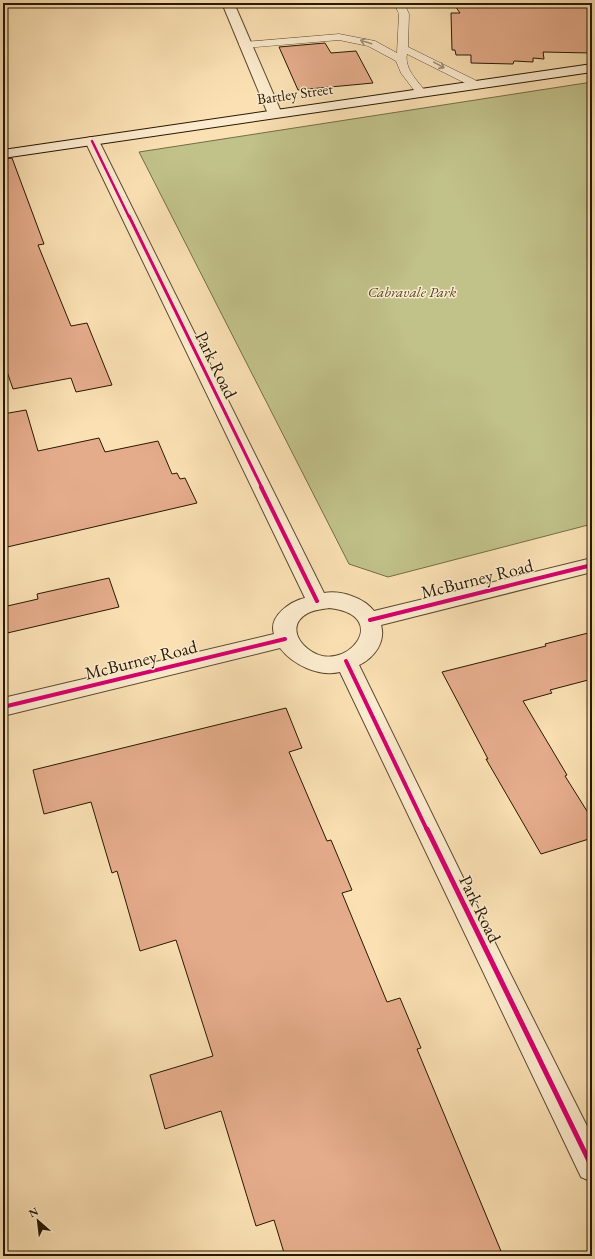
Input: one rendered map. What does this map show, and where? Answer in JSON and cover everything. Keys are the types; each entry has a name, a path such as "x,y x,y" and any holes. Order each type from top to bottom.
{"street":[{"path":"228,3 244,45 275,114"},
{"name":"Bartley Street","path":"3,154 592,68"},
{"name":"Park Road","path":"92,141 317,601"},
{"name":"McBurney Road","path":"370,620 592,565"},
{"path":"330,600 353,605 363,612 370,620 373,629 372,639 367,648 358,656 346,662 327,663 308,660 298,655 289,647 285,638 284,629 287,619 294,611 304,604 317,601 330,600"},
{"name":"McBurney Road","path":"3,707 285,638"},
{"name":"Park Road","path":"346,662 493,967 592,1167"}],"lane":[{"path":"399,3 404,14 402,54 406,73 421,92"},
{"path":"244,45 339,36 371,43 402,54 430,60 475,84"}],"green space":[{"name":"Cabravale Park","path":"592,82 592,425 587,428 592,433 592,524 388,577 349,564 139,152"}],"building":[{"path":"453,3 592,3 592,53 543,52 544,59 533,58 533,62 514,61 513,64 471,63 471,55 456,55 455,50 452,50 451,13 460,13"},
{"path":"325,43 331,53 356,51 373,83 298,90 279,47"},
{"path":"12,158 44,244 38,245 71,326 87,323 112,385 76,392 71,378 13,389 3,360 3,159"},
{"path":"26,410 38,451 99,438 105,452 158,441 172,474 177,473 180,479 185,478 197,503 3,548 3,414"},
{"path":"109,578 119,607 3,634 3,607 38,599 37,594"},
{"path":"592,632 592,679 550,690 552,693 523,701 567,775 565,776 592,819 592,838 541,854 486,759 488,759 442,672 546,646 545,644"},
{"path":"286,708 302,748 289,752 327,841 331,840 352,890 342,893 387,1002 400,998 421,1048 417,1049 503,1256 285,1256 274,1220 256,1226 221,1111 165,1129 150,1075 213,1056 176,940 140,951 117,871 112,873 91,802 44,814 33,770"}],"cycle path":[{"path":"92,141 317,601"},
{"path":"370,620 592,565"},
{"path":"3,707 285,639"},
{"path":"346,661 493,967 592,1167"}]}
